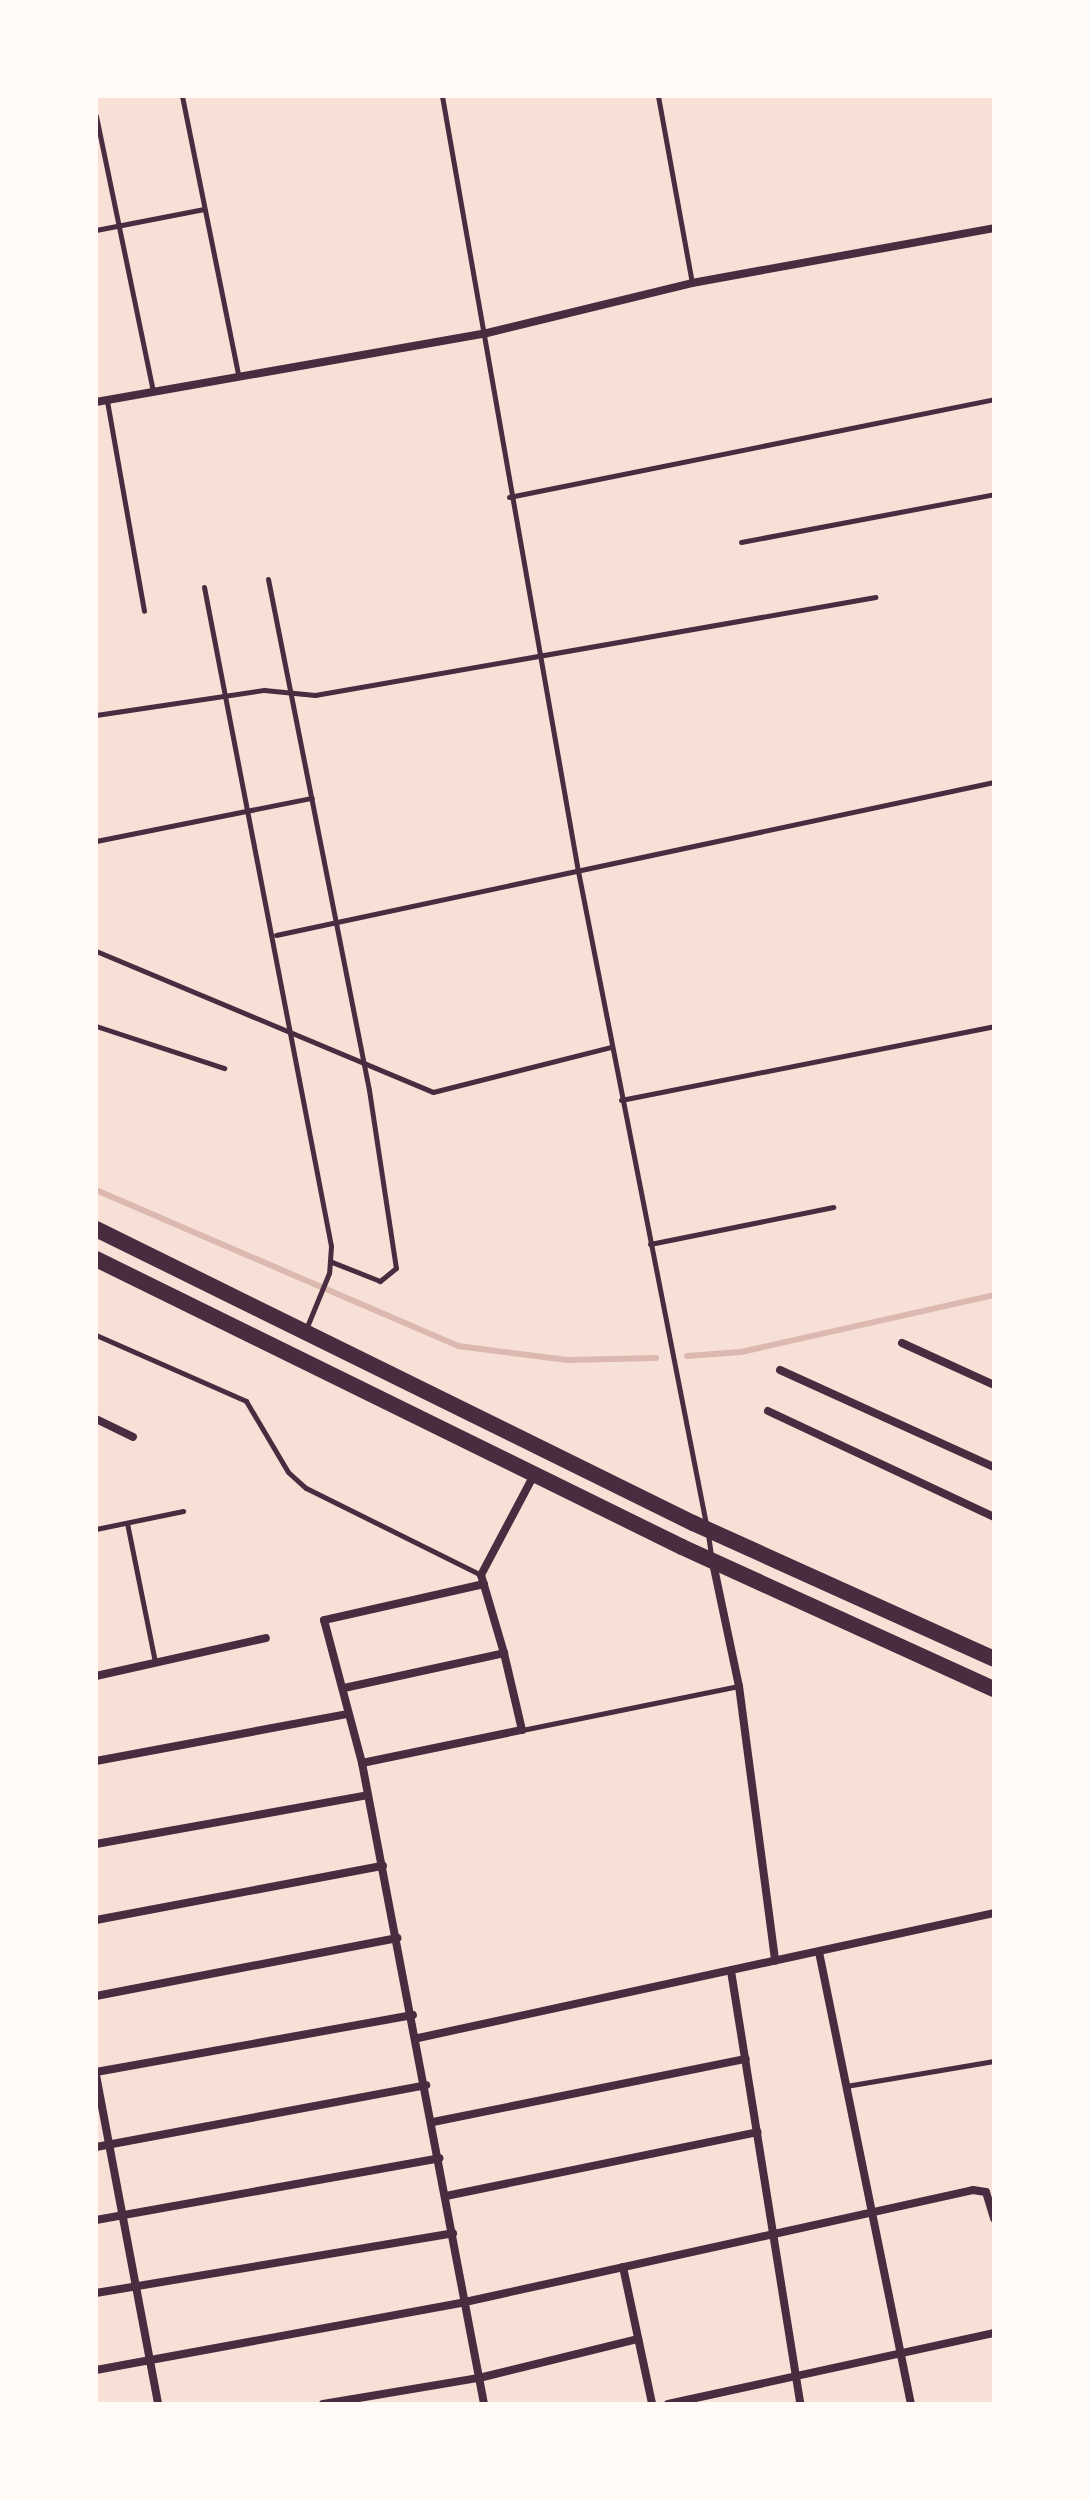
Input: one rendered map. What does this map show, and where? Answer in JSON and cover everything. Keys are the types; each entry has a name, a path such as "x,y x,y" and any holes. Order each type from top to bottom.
{"main road":[{"path":"96,1229 707,1529 994,1659"},
{"path":"96,1259 712,1561 994,1689"}],"street":[{"path":"96,402 238,374 483,334 692,283 994,228"},
{"path":"902,1343 994,1385"},
{"path":"780,1370 994,1467"},
{"path":"768,1411 994,1517"},
{"path":"96,1419 133,1437"},
{"path":"362,1763 522,1730 504,1653 482,1580 535,1473"},
{"path":"712,1561 739,1686 775,1961"},
{"path":"482,1580 324,1620 362,1763 418,2038 484,2404"},
{"path":"96,1676 266,1638"},
{"path":"344,1688 504,1653"},
{"path":"96,1761 347,1714"},
{"path":"96,1844 368,1795"},
{"path":"96,1920 383,1866"},
{"path":"418,2038 994,1913"},
{"path":"96,1996 397,1938"},
{"path":"819,1952 911,2404"},
{"path":"731,1971 800,2404"},
{"path":"158,2404 96,2074 413,2015"},
{"path":"433,2122 746,2059"},
{"path":"96,2147 426,2085"},
{"path":"446,2196 758,2132"},
{"path":"96,2220 439,2158"},
{"path":"96,2370 465,2302 973,2190 986,2192 994,2219"},
{"path":"96,2293 453,2233"},
{"path":"623,2267 652,2404"},
{"path":"668,2404 994,2333"},
{"path":"323,2404 479,2378 638,2339"}],"lane":[{"path":"182,96 238,374"},
{"path":"442,96 539,660 621,1100 712,1561"},
{"path":"658,96 692,283"},
{"path":"96,116 153,391"},
{"path":"96,230 204,209"},
{"path":"509,497 994,399"},
{"path":"107,400 144,611"},
{"path":"741,542 994,494"},
{"path":"268,579 364,1064 396,1268 380,1281 332,1262"},
{"path":"204,587 276,935 332,1262 318,1304 305,1329"},
{"path":"96,715 227,694 291,692 315,695 539,660 876,597"},
{"path":"276,935 994,782"},
{"path":"96,841 312,798"},
{"path":"96,951 295,1037 433,1092 611,1047"},
{"path":"96,1026 224,1068"},
{"path":"621,1100 994,1026"},
{"path":"650,1244 833,1207"},
{"path":"96,1335 246,1401 288,1472 306,1488 482,1580"},
{"path":"96,1529 183,1511"},
{"path":"127,1523 155,1662"},
{"path":"522,1730 739,1686"},
{"path":"846,2086 994,2061"}],"waterway":[{"path":"96,1190 458,1346 567,1360 656,1358"},
{"path":"687,1356 741,1352 994,1295"}]}
